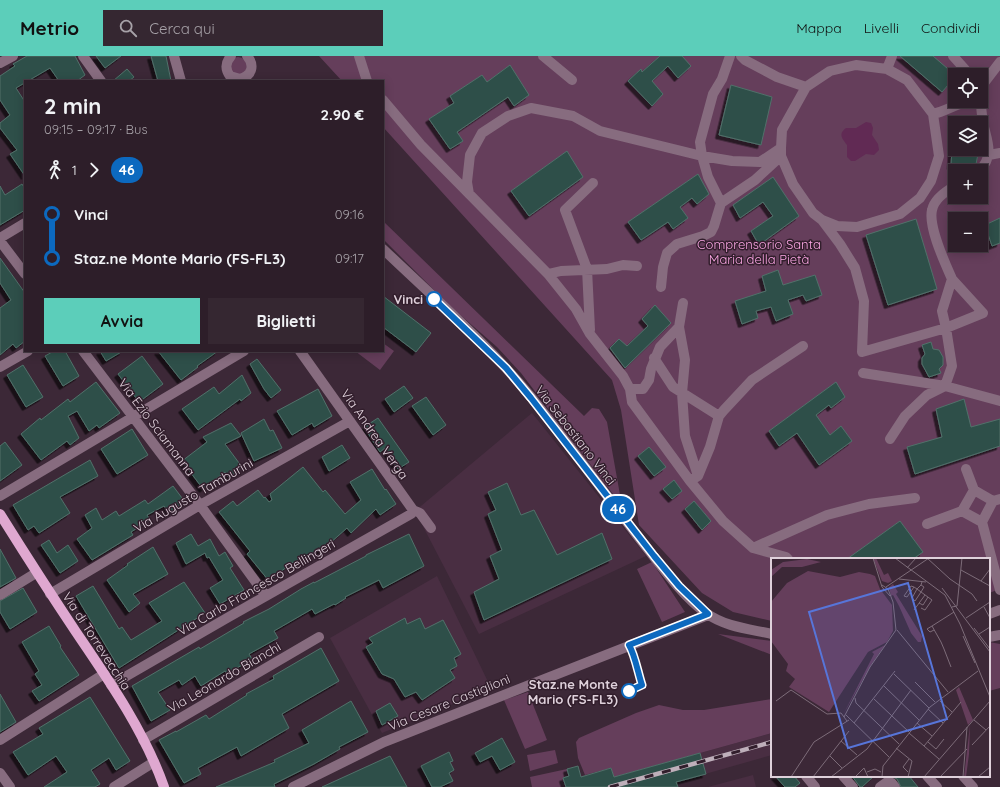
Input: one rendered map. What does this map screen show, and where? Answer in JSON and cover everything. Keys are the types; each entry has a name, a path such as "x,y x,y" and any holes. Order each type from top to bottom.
{"main road":[{"name":"Via di Torrevecchia","path":"0,514 36,573 111,685 143,740 164,787"}],"street":[{"path":"0,64 13,56"},
{"path":"83,56 100,80"},
{"path":"174,56 181,80"},
{"path":"231,56 227,60 226,65 228,78 240,79 249,74 252,66 247,56"},
{"path":"359,56 367,80"},
{"path":"543,56 572,80"},
{"path":"661,287 663,267 667,253 678,244 711,232 714,226 720,203 708,177 700,142 713,94 722,79 730,56"},
{"path":"741,56 745,60 777,77 806,87"},
{"path":"887,69 892,56"},
{"path":"953,56 964,68"},
{"path":"988,78 1000,62"},
{"path":"840,244 842,234 845,231 900,214 920,198 931,180 939,156 933,114 907,80 887,69 856,65 830,71 806,87 782,130 781,152 793,184 813,213 822,220 840,244 855,268 864,301 862,352 946,328 983,313 952,279 943,259 932,227 932,210 940,196 948,191"},
{"path":"384,101 421,145 548,274 576,309 590,334 623,376 630,388 632,402 694,478 723,521 753,548 787,558"},
{"path":"469,195 467,182 470,155 482,133 508,116 531,108 573,116 600,131 702,156 732,161 760,162 781,152"},
{"path":"933,114 944,112 952,108"},
{"path":"988,138 988,155 1000,153"},
{"path":"720,203 755,180 781,152"},
{"path":"590,334 587,270 565,210 593,183"},
{"path":"920,198 932,210"},
{"path":"822,220 837,226 857,227"},
{"path":"0,238 24,224"},
{"path":"0,241 24,273"},
{"name":"Via Sebastiano Vinci","path":"384,250 506,368 679,586 708,614 728,624 771,634"},
{"path":"548,274 561,271 607,269 623,265 637,266"},
{"path":"890,439 905,416 927,395 945,386 952,366 942,311 952,279"},
{"path":"683,303 678,327 685,360 682,393 685,436 694,478"},
{"path":"630,388 642,389 649,380 650,369 660,347 678,327"},
{"path":"694,478 710,447 719,416 752,380 803,346"},
{"path":"0,367 26,352"},
{"name":"Via Ezio Sciamanna","path":"84,352 200,505 266,596"},
{"path":"0,496 242,352"},
{"name":"Via Andrea Verga","path":"301,352 413,510 420,514 431,528"},
{"path":"654,358 673,387 719,416"},
{"path":"863,373 945,386 1000,401"},
{"name":"Via Augusto Tamburini","path":"50,594 200,505 350,421"},
{"path":"966,469 974,490 997,500 982,522"},
{"path":"928,524 962,511 974,490"},
{"path":"753,548 827,515 869,504 915,498"},
{"name":"Via Carlo Francesco Bellingeri","path":"111,685 411,514 413,510"},
{"path":"962,511 982,522 1000,590"},
{"path":"0,595 36,573"},
{"path":"990,614 1000,610"},
{"name":"Via Cesare Castiglioni","path":"293,787 384,742 708,614"},
{"name":"Via Leonardo Bianchi","path":"143,740 319,637"},
{"path":"0,740 104,674"},
{"path":"114,787 154,762"},
{"path":"0,773 10,787"},
{"path":"807,777 815,787"},
{"path":"844,777 853,787"},
{"path":"929,777 937,787"},
{"path":"965,777 973,787"},
{"path":"880,787 887,782 892,783 895,787"}],"shaded area":[{"path":"866,122 871,123 873,128 872,135 878,144 879,150 874,155 866,154 855,161 851,161 847,157 847,145 841,134 846,128 856,128"},
{"path":"532,413 646,556 479,634 415,511"},
{"path":"437,576 491,688 382,733 330,638"},
{"path":"771,733 771,755 677,782 678,787 566,787 563,778 567,769 578,766 581,776 611,768 614,777"},
{"path":"753,775 756,787 708,787"}],"green space":[{"name":"Comprensorio Santa Maria della Pietà","path":"319,56 1000,56 1000,589 990,593 990,558 771,558 771,621 733,612 702,593 639,525 621,410 612,380 384,128 384,80 341,80"},
{"path":"238,57 244,60 247,66 244,72 238,75 232,72 229,66 232,60"},
{"path":"384,222 584,416 592,408 599,409 607,422 622,506 521,373 497,347 450,306 384,240"},
{"path":"384,344 394,351 380,370 356,352 384,352"},
{"path":"652,562 685,612 662,622 637,569"},
{"path":"718,634 771,641 771,655"},
{"path":"990,642 1000,644 1000,688 990,691"},
{"path":"528,692 547,740 525,749 504,700"},
{"path":"771,699 771,733 614,777 611,768 585,775 578,758 576,742 579,738 636,713 659,705 683,710 704,710"},
{"path":"555,750 558,763 530,771 527,755"},
{"path":"567,769 569,776 563,778 566,787 532,787 530,777"}],"building":[{"path":"27,56 75,56 85,75 78,80 58,80 50,68 30,80 24,80 24,83 16,88 24,100 24,175 10,154 17,150 0,128 0,123 10,115 0,100 0,76 15,66 13,64"},
{"path":"96,56 121,56 105,68"},
{"path":"151,56 166,56 171,80 158,80"},
{"path":"660,56 682,56 691,66 678,78 668,66 652,81 663,94 652,106 628,81 641,69 642,72"},
{"path":"900,56 933,56 948,69 948,85 942,92"},
{"path":"510,65 529,95 514,106 508,97 457,132 463,141 450,149 429,119 454,103 450,96 482,75 487,82"},
{"path":"127,69 134,77 130,80 114,80"},
{"path":"731,85 772,97 761,145 719,135"},
{"path":"567,151 583,177 529,216 511,191"},
{"path":"952,156 978,156 976,164 951,164"},
{"path":"698,174 709,194 697,204 692,198 680,207 688,218 673,229 668,222 641,240 628,222"},
{"path":"773,177 799,216 759,245 751,231 773,216 763,202 740,218 733,205"},
{"path":"22,184 24,187 24,211 0,225 0,186 5,195"},
{"path":"1000,218 1000,243 992,246 988,234 988,224"},
{"path":"916,219 937,289 888,305 866,235"},
{"path":"0,258 24,292 24,342 16,348 13,344 0,355 0,308 11,300 0,283"},
{"path":"778,270 783,285 815,275 822,295 806,301 803,295 788,300 793,314 776,321 771,307 756,311 758,318 742,324 735,301 766,291 762,276"},
{"path":"384,297 431,333 416,352 384,328"},
{"path":"655,305 671,323 625,368 610,348 619,339 627,346 648,326 642,319"},
{"path":"931,342 933,349 939,350 943,357 943,365 939,369 941,373 929,377 922,364 922,358 925,354 922,345"},
{"path":"52,352 66,352 79,376 63,386 45,356"},
{"path":"101,352 121,352 106,361"},
{"path":"159,352 217,352 197,366 198,367 181,380"},
{"path":"142,356 163,384 139,402 118,374"},
{"path":"257,359 281,390 271,398 264,389 250,364"},
{"path":"23,365 43,397 26,407 7,375"},
{"path":"242,375 251,393 241,401 240,399 198,430 182,409 214,387 219,394"},
{"path":"96,382 120,413 99,428 97,425 89,431 77,411 68,416 79,438 70,445 67,441 41,460 21,434 40,418 41,420 68,399 70,402"},
{"path":"836,382 845,397 831,408 829,405 816,415 830,435 841,426 852,441 819,465 797,433 779,446 769,431"},
{"path":"404,386 413,398 394,412 385,399"},
{"path":"318,389 332,416 314,427 312,423 292,435 277,411"},
{"path":"426,397 446,425 433,435 412,406"},
{"path":"964,399 971,427 1000,419 1000,446 915,474 907,447 942,437 936,409"},
{"path":"378,418 409,462 398,469 385,448 380,452 364,427"},
{"path":"264,419 270,431 273,430 282,448 254,461 241,433"},
{"path":"231,423 241,436 225,444 242,467 229,478 225,472 203,489 182,461 207,442 203,437"},
{"path":"132,429 148,455 117,474 101,449"},
{"path":"5,442 22,465 0,481 0,446"},
{"path":"342,445 350,458 329,471 322,457"},
{"path":"649,447 666,467 654,476 638,456"},
{"path":"90,460 98,476 60,497 70,513 39,533 34,526 28,530 13,505"},
{"path":"303,467 323,492 325,490 345,514 361,500 350,482 372,469 396,504 380,515 376,509 351,533 347,528 320,552 318,549 297,566 293,562 269,581 247,554 250,551 219,512 233,501 237,506 258,490 269,502 272,500 270,494"},
{"path":"674,480 682,491 672,499 663,489"},
{"path":"507,483 521,515 534,510 557,555 602,533 612,559 484,620 474,592 499,579 490,556 502,550 488,514 496,510 488,492"},
{"path":"173,486 185,502 169,513 164,506 147,515 150,520 131,532 133,535 92,560 77,539 92,528 85,515 96,508 102,520 116,511 119,516 145,500 148,504"},
{"path":"694,501 711,521 702,530 685,509"},
{"path":"900,521 923,552 914,558 848,558"},
{"path":"191,534 198,546 210,539 219,556 225,552 233,566 230,568 244,590 220,604 210,588 223,580 209,557 207,558 205,553 186,564 176,543"},
{"path":"409,534 424,566 383,588 379,580 345,597 346,598 335,605 334,604 315,614 312,609 274,631 278,638 249,654 252,659 227,674 225,671 201,686 195,676 182,685 179,680 158,692 170,710 151,721 132,686 199,647 200,649 244,623 243,622 269,609 301,589"},
{"path":"49,540 57,553 68,545 78,561 60,573 41,545"},
{"path":"153,547 168,574 133,594 140,603 129,612 107,580 128,565 127,564"},
{"path":"0,549 16,578 0,587"},
{"path":"184,582 205,613 119,668 76,596 93,586 119,629 122,627 131,640 162,621 149,603"},
{"path":"23,588 37,612 10,629 0,612 0,601"},
{"path":"405,618 407,624 420,618 425,629 443,620 461,654 454,658 457,666 450,670 455,678 422,700 416,692 405,697 394,679 382,674 366,647 373,643 369,638"},
{"path":"49,626 61,646 60,647 79,675 39,701 32,691 42,685 35,674 39,671 22,642"},
{"path":"321,648 339,681 282,714 289,728 241,756 237,747 198,768 201,774 184,783 159,740 206,715 209,719 247,695 246,694 274,679 273,676"},
{"path":"0,694 16,722 0,732"},
{"path":"90,697 130,761 116,770 109,758 91,770 100,784 95,787 44,787 67,772 56,756 28,775 13,752 43,734 39,728"},
{"path":"351,701 368,732 339,747 340,749 314,764 274,784 275,787 216,787 275,762 274,760 309,743 302,730"},
{"path":"390,703 398,716 382,725 376,711"},
{"path":"502,738 515,762 500,770 492,756 480,762 475,753"},
{"path":"449,752 453,761 450,762 454,770 449,773 453,781 440,787 432,787 421,766"},
{"path":"700,753 706,774 676,782 678,787 566,787 563,778 569,776 567,769 578,766 581,777 611,768 614,777"},
{"path":"390,756 407,787 322,787"},
{"path":"776,777 795,777 800,783 795,787 785,787"},
{"path":"853,777 873,777 862,787 860,787"},
{"path":"893,777 910,777 918,787 901,787 897,779"}],"railway":[{"path":"610,787 771,742"}],"bus line":[{"name":"46","path":"434,299 506,368 654,556 679,586 708,614 629,645 633,651 642,685 629,691"}],"place":[{"name":"Vinci","path":"434,299"},
{"name":"Staz.ne Monte Mario (FS-FL3)","path":"629,691"}]}
